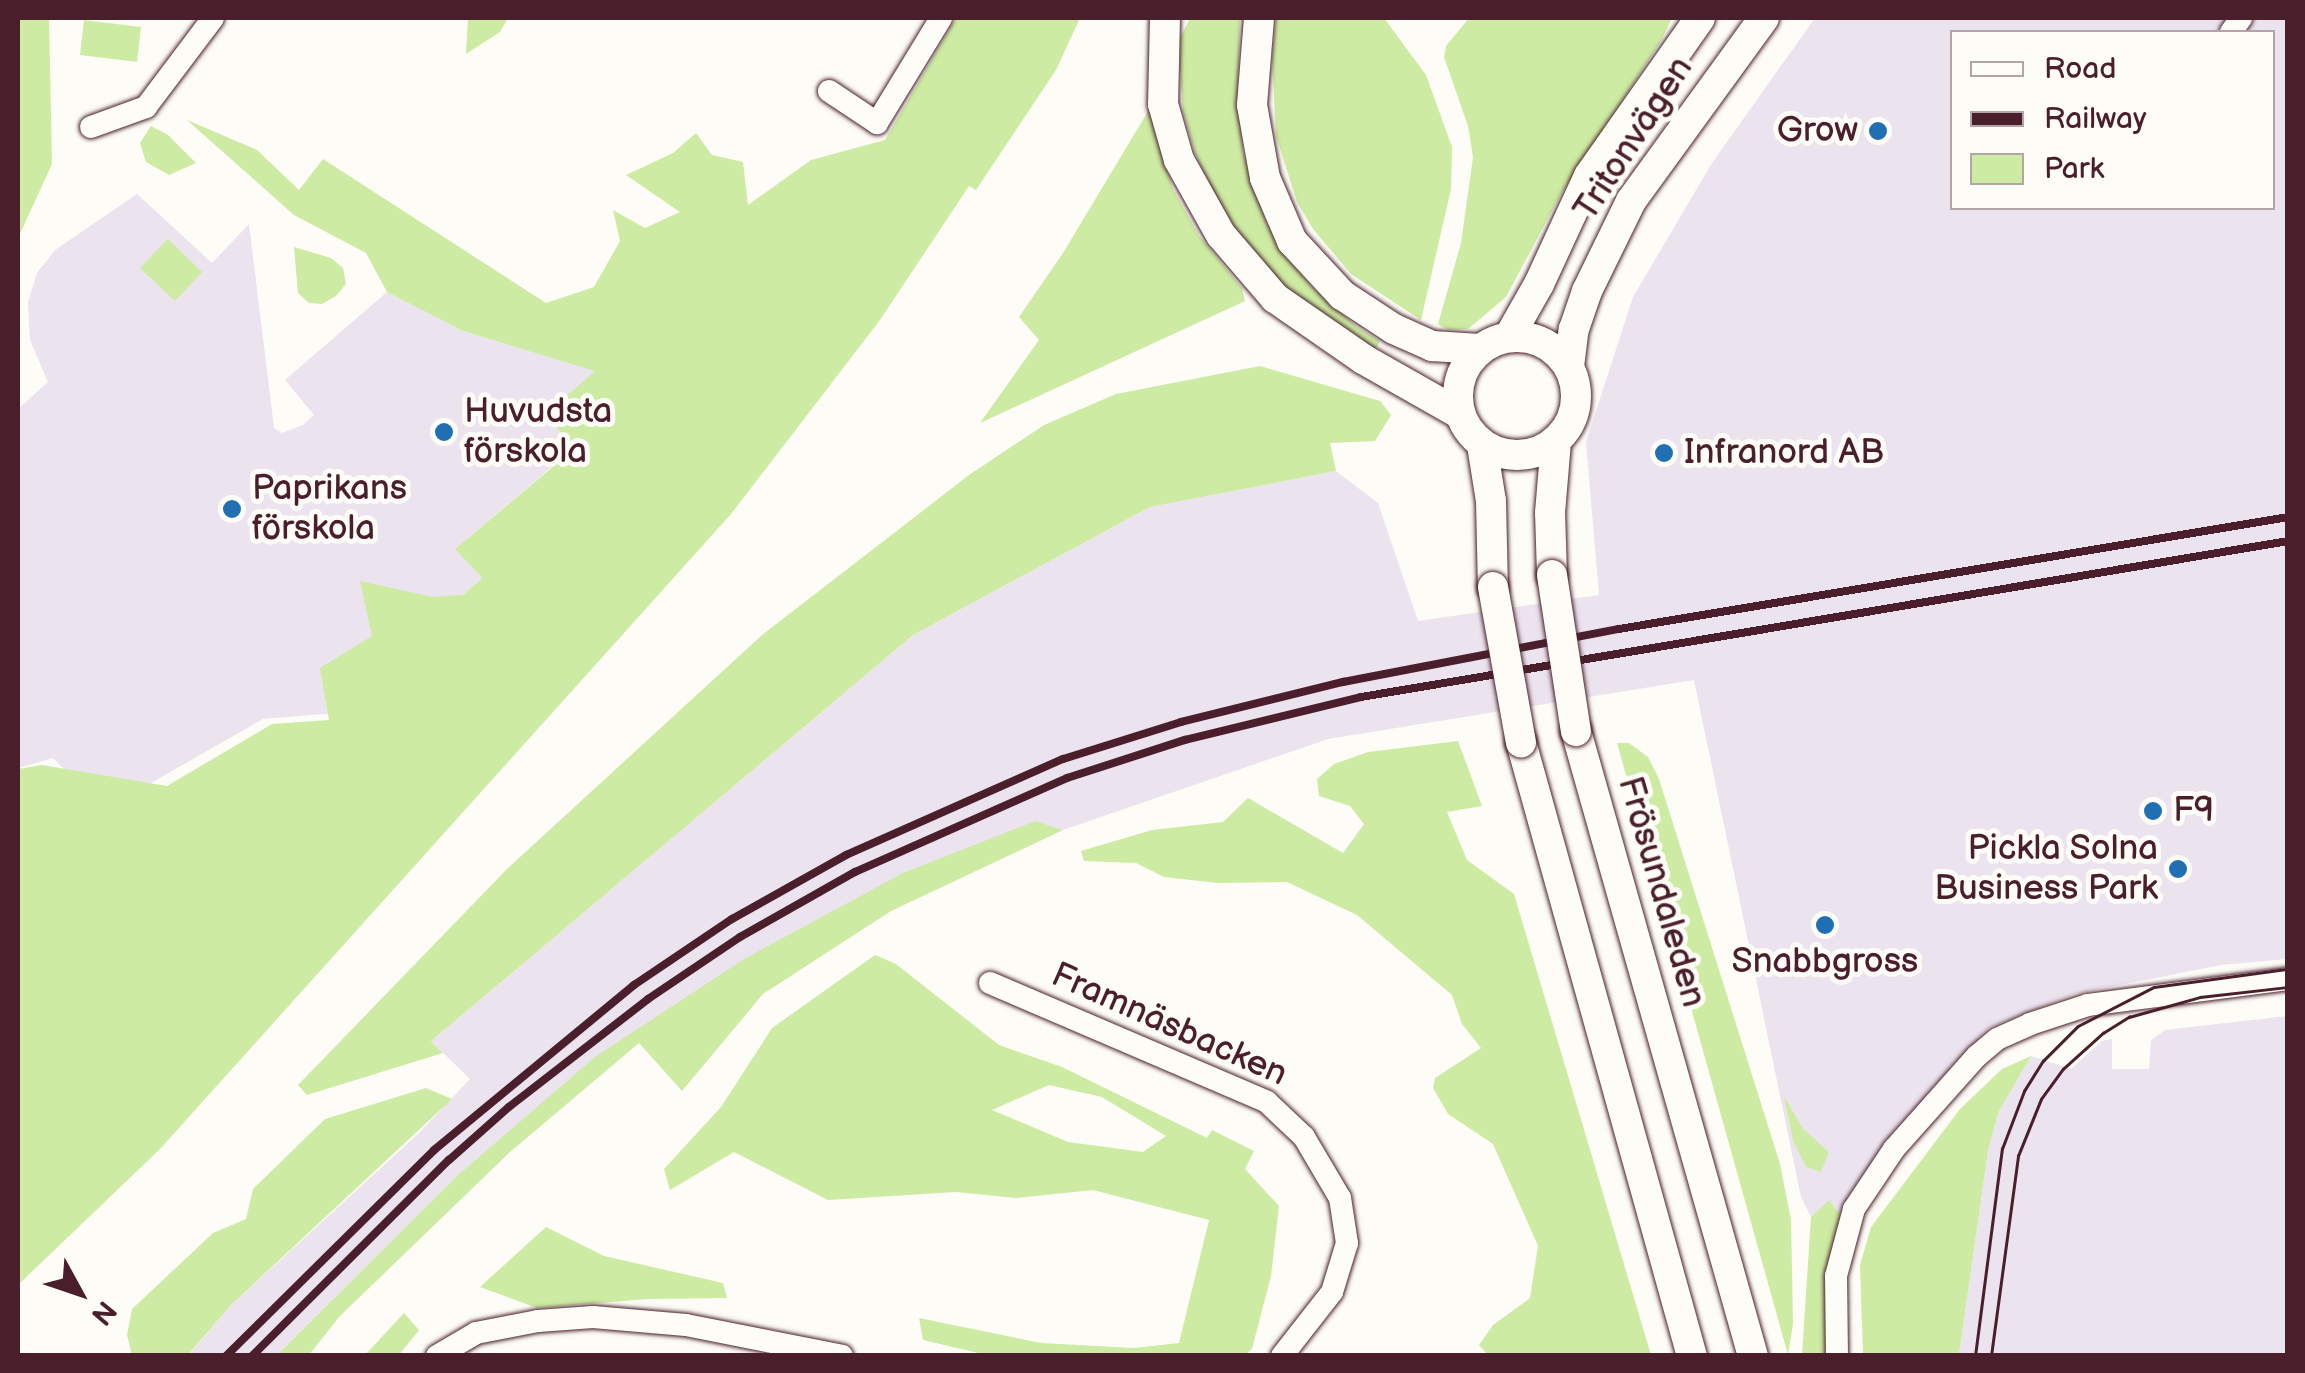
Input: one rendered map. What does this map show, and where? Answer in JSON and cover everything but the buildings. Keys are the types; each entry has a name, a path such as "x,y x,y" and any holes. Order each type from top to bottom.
{"main road":[{"path":"1166,18 1163,104 1179,160 1221,235 1275,298 1363,358 1460,414 1482,445 1491,501 1493,587 1521,742 1692,1356"},
{"path":"1259,18 1252,105 1265,178 1292,241 1342,295 1394,329 1432,346 1480,349 1509,337 1542,342 1569,367 1576,406 1556,441 1520,456 1482,445"},
{"name":"Tritonvägen","path":"1509,337 1590,176 1700,18"},
{"name":"Tritonvägen","path":"1569,367 1574,329 1588,291 1632,201 1762,18"},
{"path":"1460,414 1460,377 1480,349"},
{"name":"Frösundaleden","path":"1556,441 1550,513 1552,575 1576,731 1753,1356"}],"street":[{"path":"91,127 146,107 212,18"},
{"path":"829,91 877,123 942,18"},
{"path":"1837,1356 1836,1276 1854,1209 1870,1181 1977,1056 1997,1039 2088,1004 2288,980"},
{"name":"Framnäsbacken","path":"990,983 1267,1102 1298,1129 1340,1198 1348,1243 1332,1292 1282,1356"},
{"path":"437,1356 476,1333 538,1321 594,1317 686,1325 842,1356"}],"shaded area":[{"path":"1815,18 2287,18 2287,959 2221,965 2074,994 1988,1028 1876,1159 1843,1218 1829,1200 1811,1217 1801,1197 1694,680 1328,739 1063,830 1035,822 744,959 457,1176 277,1355 188,1356 231,1305 418,1134 470,1079 431,1041 913,635 1150,507 1336,471 1378,503 1418,621 1599,595 1586,442 1633,297 1712,163"},
{"path":"137,194 212,263 249,224 274,428 282,433 303,425 314,415 285,380 387,292 463,331 596,371 574,448 455,549 482,578 335,713 263,719 144,787 71,776 53,758 18,768 18,409 48,382 30,340 28,302 37,273 55,250"},
{"path":"2287,1016 2287,1355 1959,1356 1988,1151 1998,1113 2031,1056 2071,1069 2102,1041 2112,1039 2112,1069 2149,1069 2151,1040 2165,1030"}],"green space":[{"path":"18,18 49,18 52,164 18,238"},
{"path":"468,18 508,18 500,32 466,54"},
{"path":"956,18 1080,18 1056,70 976,190 969,186 880,320 731,514 160,1149 18,1285 18,769 42,765 167,786 272,724 329,720 320,668 372,636 360,581 433,597 463,595 482,578 455,549 574,449 546,414 595,371 463,331 387,292 366,253 294,215 187,120 257,150 299,190 323,159 546,303 594,287 620,241 613,210 645,228 680,212 626,175 673,153 696,133 712,155 743,162 748,205 811,160 885,140"},
{"path":"1190,18 1240,18 1238,95 1243,152 1267,224 1309,284 1357,327 1380,341 1376,349 1263,272 1228,227 1195,153 1183,111 1178,42"},
{"path":"1276,18 1384,18 1426,75 1452,147 1451,189 1421,320 1351,274 1313,229 1297,202 1276,136 1272,58"},
{"path":"1469,18 1672,18 1561,194 1506,297 1468,329 1448,330 1438,324 1461,243 1473,157 1468,126 1444,57 1446,46"},
{"path":"84,20 141,27 137,62 80,55"},
{"path":"1150,108 1173,189 1200,237 1242,288 1245,301 980,423 1039,340 1019,317 1063,253"},
{"path":"151,126 168,135 196,163 169,175 146,162 140,143"},
{"path":"168,239 202,272 175,301 140,268"},
{"path":"294,247 331,258 343,268 346,284 336,296 322,304 309,303 298,293"},
{"path":"1260,366 1380,401 1391,415 1375,441 1330,443 1336,471 1150,507 913,635 431,1041 443,1053 307,1095 298,1085 508,868 762,635 969,475 1044,425 1116,394"},
{"path":"1458,741 1482,806 1447,812 1467,860 1514,894 1651,1355 1488,1355 1479,1345 1493,1325 1530,1298 1538,1246 1493,1144 1448,1114 1433,1088 1435,1078 1481,1048 1462,1024 1452,995 1357,915 1287,882 1218,883 1164,877 1136,863 1084,861 1081,851 1152,830 1223,822 1248,798 1343,853 1364,824 1350,806 1319,796 1317,779 1334,764 1368,752"},
{"path":"1617,743 1629,743 1648,757 1659,779 1780,1164 1791,1220 1793,1324 1788,1355"},
{"path":"1035,821 1063,830 891,911 763,994 682,1091 639,1043 510,1152 339,1317 309,1355 277,1355 457,1176 595,1057 744,959 903,873"},
{"path":"875,955 896,964 999,1045 1062,1067 1207,1138 1212,1130 1254,1151 1245,1169 1279,1206 1271,1276 1252,1349 1244,1356 991,1356 923,1340 919,1318 1041,1343 1134,1348 1179,1343 1209,1220 1093,1190 1016,1198 956,1192 828,1200 734,1152 670,1190 664,1169 721,1107 772,1028","holes":["1049,1085 1102,1097 1166,1136 1143,1152 1068,1142 992,1110"]},
{"path":"2031,1056 1998,1113 1988,1151 1959,1355 1863,1355 1860,1265 1871,1227 1960,1109 2002,1069"},
{"path":"426,1088 452,1099 231,1305 188,1355 132,1355 127,1335 132,1309 213,1233 246,1219 253,1189 325,1119"},
{"path":"1784,1096 1803,1129 1829,1152 1821,1172 1806,1167 1793,1141"},
{"path":"1829,1200 1843,1218 1829,1355 1802,1356 1811,1217"},
{"path":"546,1227 604,1256 723,1283 727,1298 648,1299 537,1308 480,1287"},
{"path":"404,1313 419,1330 399,1355 365,1355"}],"tram line":[{"path":"1975,1356 2002,1149 2024,1091 2043,1061 2078,1026 2154,987 2288,969"},
{"path":"1991,1356 2018,1156 2041,1099 2063,1069 2103,1033 2129,1017 2200,997 2288,987"}],"railway":[{"path":"226,1356 434,1150 634,985 732,919 846,855 1063,759 1181,722 1343,682 1619,629 2288,517"},
{"path":"252,1356 449,1160 509,1107 648,999 740,937 855,872 1067,778 1185,740 1361,697 2288,541"}],"place":[{"name":"Grow","path":"1878,131"},
{"name":"Huvudsta förskola","path":"444,432"},
{"name":"Infranord AB","path":"1664,453"},
{"name":"Paprikans förskola","path":"232,509"},
{"name":"F9","path":"2153,811"},
{"name":"Pickla Solna Business Park","path":"2178,869"},
{"name":"Snabbgross","path":"1825,925"}]}
